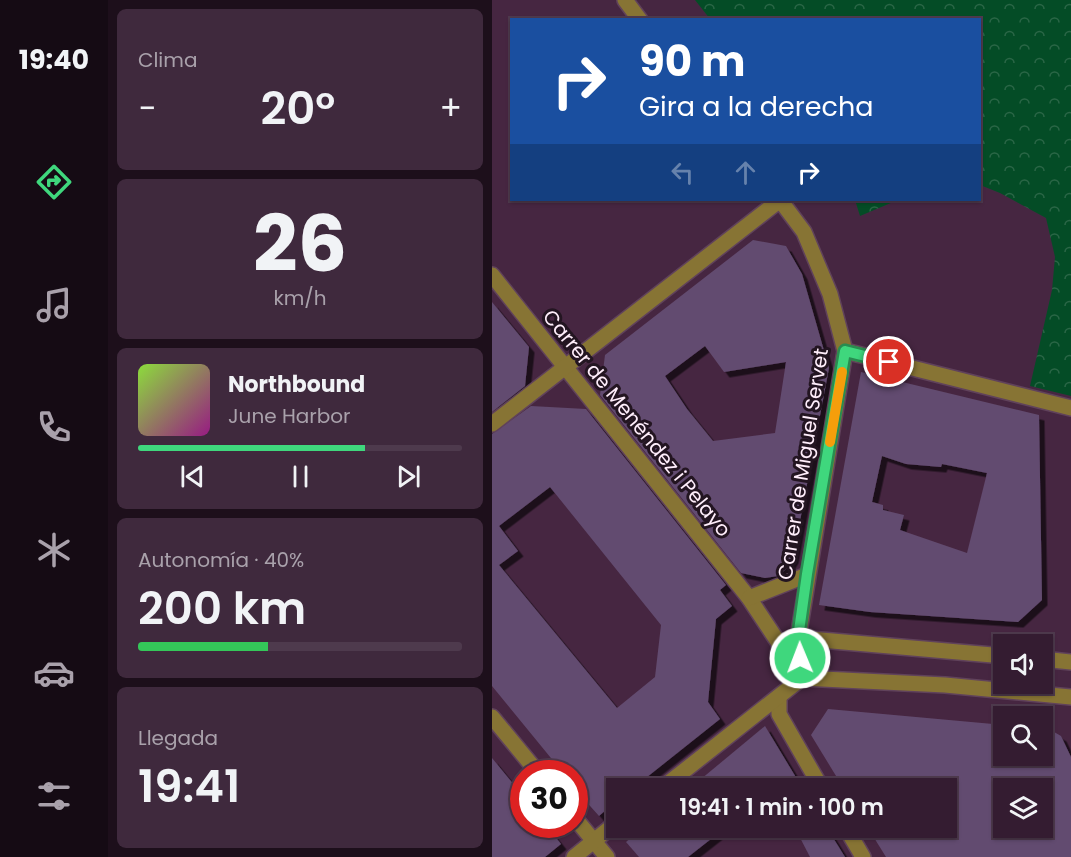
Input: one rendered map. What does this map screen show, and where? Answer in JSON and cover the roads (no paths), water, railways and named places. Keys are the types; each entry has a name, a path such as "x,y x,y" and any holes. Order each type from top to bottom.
{"street":[{"path":"625,0 638,18"},
{"path":"492,424 779,201"},
{"name":"Carrer de Miguel Servet","path":"781,201 804,232 830,294 845,351 798,638 802,678"},
{"name":"Carrer de Menéndez i Pelayo","path":"492,275 749,598 802,678"},
{"path":"845,351 1071,408"},
{"path":"749,598 807,574"},
{"path":"798,638 993,655"},
{"path":"1053,660 1071,662"},
{"path":"675,778 780,698 802,678 945,685 1071,697"},
{"path":"780,698 779,714 816,778"},
{"path":"492,717 527,760"},
{"path":"574,857 606,831"},
{"path":"588,834 607,857"},
{"path":"852,838 863,857"}]}
